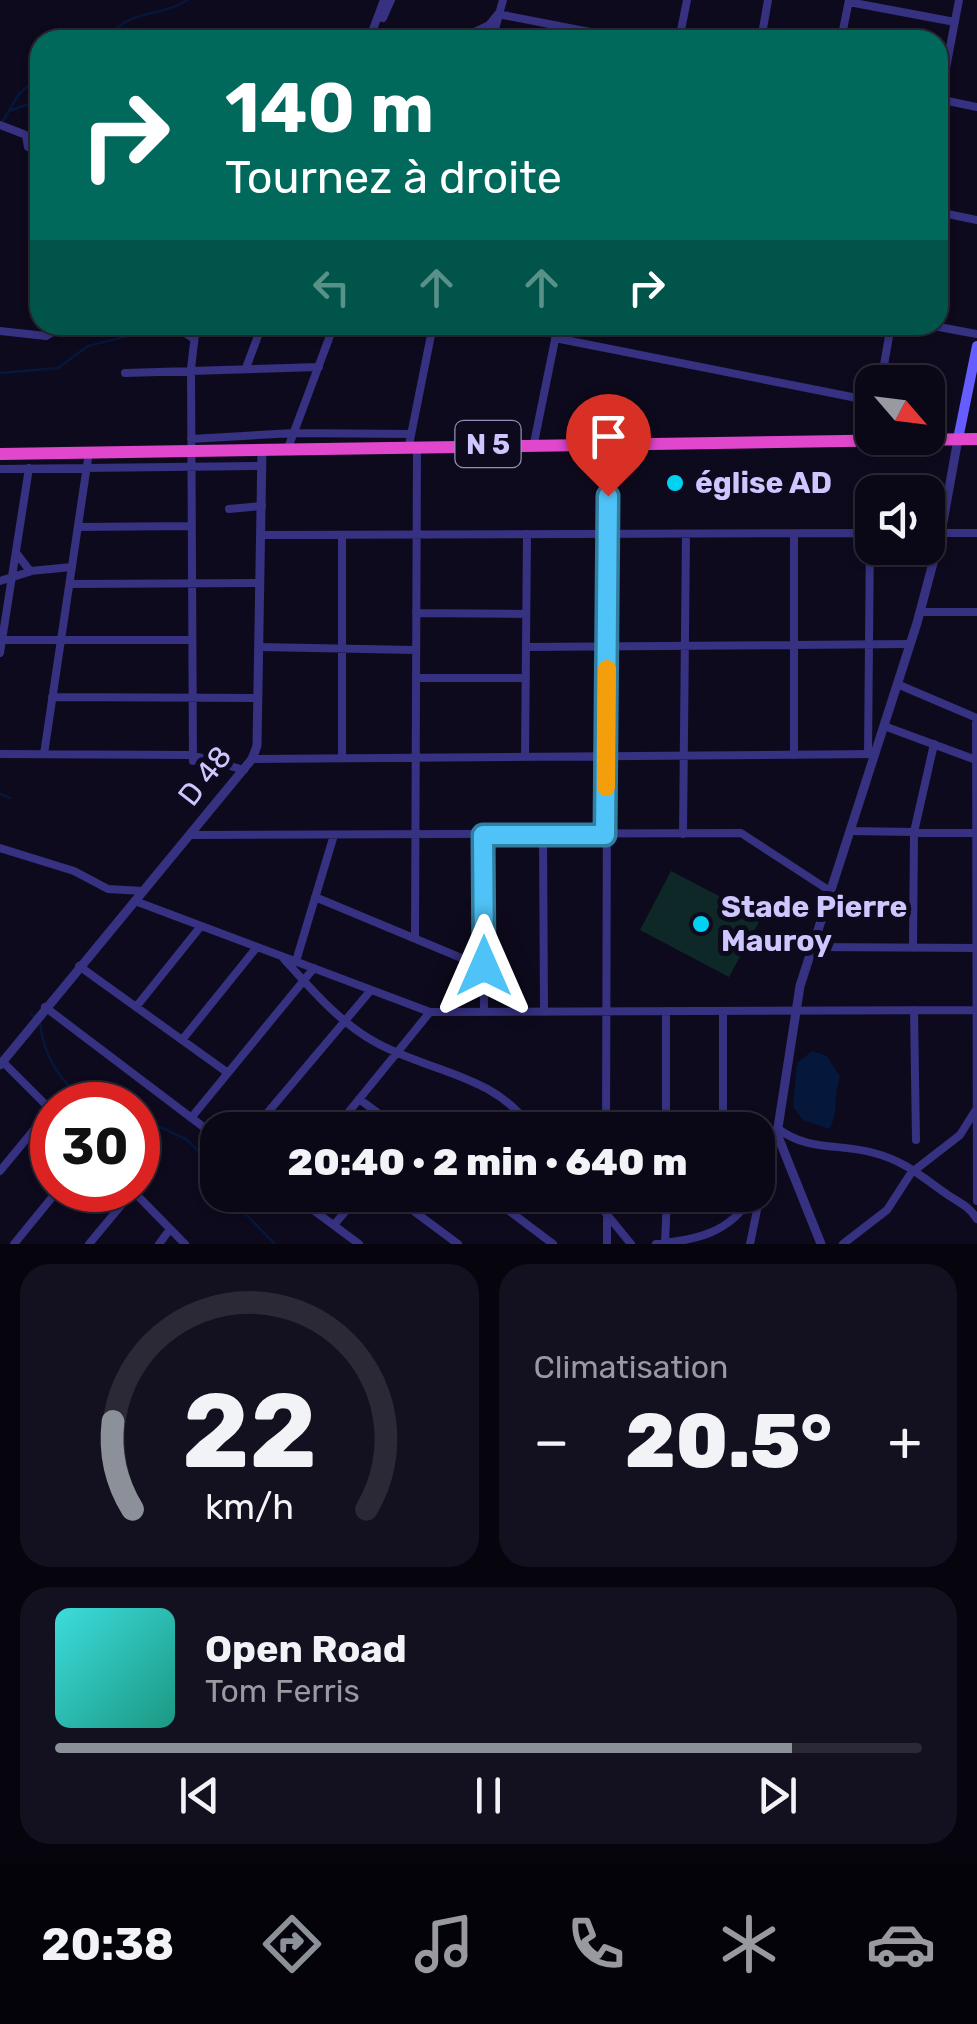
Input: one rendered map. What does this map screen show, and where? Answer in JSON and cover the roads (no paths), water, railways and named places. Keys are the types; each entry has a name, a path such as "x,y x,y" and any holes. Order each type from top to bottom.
{"highway":[{"name":"N 5","path":"0,454 30,461 89,452 192,445 262,449 412,441 534,443 855,433"},
{"name":"N 5","path":"945,438 977,439"}],"main road":[{"path":"958,439 977,346"}],"street":[{"path":"383,18 388,0"},
{"path":"374,30 388,0"},
{"path":"494,30 503,0"},
{"path":"681,30 686,0"},
{"path":"762,30 768,0"},
{"path":"948,51 959,0"},
{"path":"843,30 849,1 954,22"},
{"path":"498,14 581,30"},
{"path":"478,30 498,14"},
{"path":"948,101 977,106"},
{"path":"0,126 26,135 30,148"},
{"path":"948,214 977,220"},
{"path":"948,329 977,334"},
{"path":"0,331 30,334"},
{"path":"187,335 194,340"},
{"path":"192,758 191,369 195,335"},
{"path":"246,368 258,335"},
{"path":"288,448 330,335"},
{"path":"415,938 416,534 412,441 432,335"},
{"path":"534,443 556,335"},
{"path":"883,365 889,335"},
{"path":"555,338 855,398"},
{"path":"124,373 318,367"},
{"path":"192,445 294,433 412,441"},
{"path":"945,511 958,439"},
{"path":"606,1112 608,441"},
{"name":"D 48","path":"2,1064 38,1015 252,759 258,698 262,449"},
{"path":"44,754 89,452"},
{"path":"0,469 30,461 87,468 262,466"},
{"path":"0,653 30,461"},
{"path":"229,508 262,506"},
{"path":"78,527 192,526"},
{"path":"261,535 855,533"},
{"path":"945,533 977,533"},
{"path":"342,534 342,758"},
{"path":"525,757 527,534"},
{"path":"683,834 686,534"},
{"path":"794,534 794,755"},
{"path":"16,550 30,571"},
{"path":"870,565 871,754"},
{"path":"775,1136 796,1011 812,947 932,565"},
{"path":"0,580 30,571 72,567"},
{"path":"70,584 260,582"},
{"path":"920,612 977,612"},
{"path":"416,613 526,614"},
{"path":"2,640 192,640"},
{"path":"526,647 910,644"},
{"path":"259,646 416,650"},
{"path":"416,678 526,678"},
{"path":"897,684 977,718 977,1202"},
{"path":"52,697 258,698"},
{"path":"884,726 976,760"},
{"path":"913,948 914,832 934,744"},
{"path":"0,754 192,758 244,770"},
{"path":"252,759 871,754"},
{"path":"850,831 977,832"},
{"path":"190,835 741,832 830,891"},
{"path":"296,962 334,835"},
{"path":"483,835 484,1012"},
{"path":"543,835 544,1012"},
{"path":"0,848 74,871 108,889 142,891"},
{"path":"315,897 484,966"},
{"path":"134,901 430,1012 977,1010"},
{"path":"136,1007 201,926"},
{"path":"182,1040 257,947"},
{"path":"812,947 977,948"},
{"path":"281,956 344,1021 397,1053 494,1090 516,1112"},
{"path":"79,966 228,1074"},
{"path":"191,1118 314,968"},
{"path":"269,1112 371,990"},
{"path":"914,1010 916,1140"},
{"path":"666,1011 666,1112"},
{"path":"722,1112 724,1011"},
{"path":"349,1112 430,1012"},
{"path":"38,1015 200,1125"},
{"path":"2,1064 30,1090"},
{"path":"359,1099 377,1112"},
{"path":"843,1244 887,1210 916,1168 960,1135 977,1108"},
{"path":"777,1131 809,1145 870,1151 916,1168 968,1206 977,1219"},
{"path":"777,1131 821,1244"},
{"path":"0,1171 30,1136"},
{"path":"14,1244 40,1212"},
{"path":"89,1244 114,1212"},
{"path":"153,1212 184,1244"},
{"path":"315,1212 358,1244"},
{"path":"334,1226 345,1212"},
{"path":"415,1212 458,1244"},
{"path":"508,1212 541,1241 553,1244"},
{"path":"604,1212 631,1244"},
{"path":"607,1212 608,1244"},
{"path":"666,1212 666,1244"},
{"path":"656,1244 684,1237 696,1239 731,1225 741,1212"},
{"path":"750,1244 755,1212"},
{"path":"158,1244 170,1229"}],"water":[{"path":"812,1051 827,1056 840,1077 829,1129 803,1120 793,1107 797,1063"}],"waterway":[{"path":"114,30 136,17 188,0"},
{"path":"1,124 19,94 30,84"},
{"path":"9,111 30,104"},
{"path":"0,373 58,368 88,346 133,335"},
{"path":"0,794 10,798"},
{"path":"31,1014 40,1022 45,1047 66,1082"},
{"path":"160,1127 186,1139 200,1153"},
{"path":"244,1212 275,1244"}],"place":[{"name":"église AD","path":"675,483"},
{"name":"Stade Pierre Mauroy","path":"701,924"}]}
